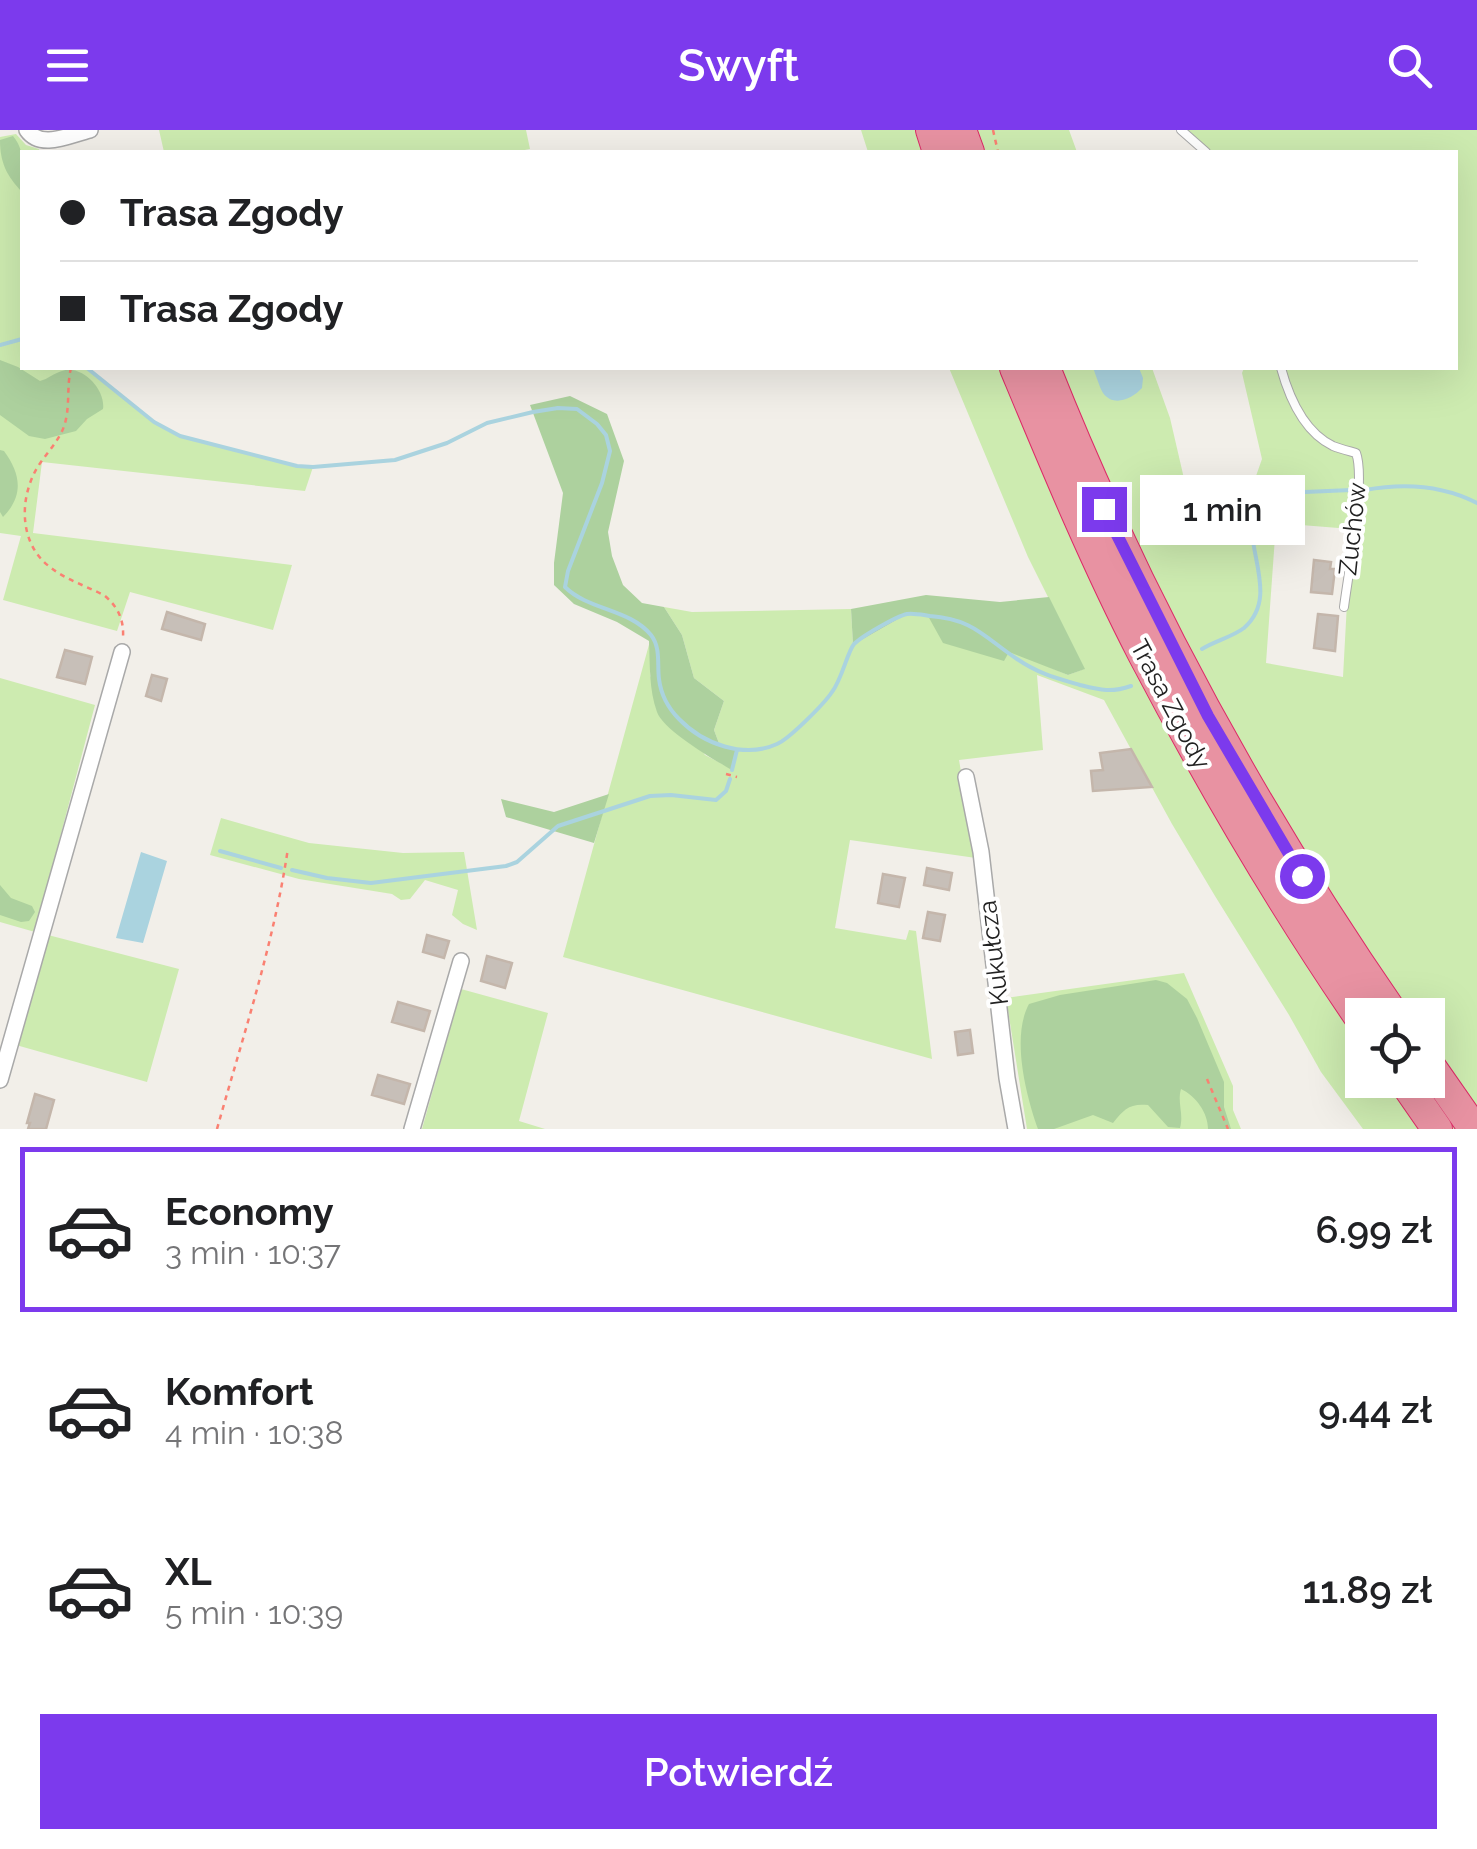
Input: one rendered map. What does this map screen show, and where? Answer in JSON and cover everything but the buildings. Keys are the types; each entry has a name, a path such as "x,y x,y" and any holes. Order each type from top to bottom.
{"highway":[{"name":"Trasa Zgody","path":"1016,370 1142,652 1260,864 1347,998"},
{"name":"Trasa Zgody","path":"1046,370 1104,509 1208,716 1302,876 1383,998"},
{"path":"1445,1087 1474,1129"},
{"path":"1416,1098 1437,1129"}],"street":[{"path":"27,130 44,142 90,130"},
{"path":"0,1080 122,652"},
{"name":"Kukułcza","path":"966,776 981,852 1016,1129"},
{"path":"412,1129 460,961"}],"lane":[{"path":"1181,130 1204,150"},
{"name":"Zuchów","path":"1283,370 1291,397 1314,432 1332,446 1356,453 1359,460 1344,607"}],"path":[{"path":"71,370 65,423 37,468 27,494 27,533 45,563 112,602 122,623 122,652"},
{"path":"726,774 738,777"},
{"path":"217,1129 266,954 288,848"},
{"path":"1207,1080 1228,1129"}],"green space":[{"path":"159,130 526,130 530,149 525,150 164,150"},
{"path":"861,130 1069,130 1076,150 867,150"},
{"path":"1181,130 1477,130 1477,1129 1363,1129 1321,1072 1172,824 1104,700 1037,675 1043,750 959,760 976,858 850,840 835,928 906,940 909,930 916,931 932,1059 563,957 650,641 650,676 705,755 732,769 737,749 720,746 714,730 724,701 694,678 682,635 664,607 692,612 851,609 853,645 907,614 929,616 1068,675 1084,669 1028,557 950,370 1153,370 1170,418 1198,539 1256,476 1262,459 1243,370 1458,370 1458,150 1206,150","holes":["1276,523 1351,529 1343,677 1266,663"]},
{"path":"16,134 26,145 39,150 20,150 20,370 89,370 133,406 180,436 313,467 305,491 42,462 33,533 292,565 273,630 130,592 117,631 3,600 21,536 0,533 0,137"},
{"path":"13,136 17,142 20,190 8,175 0,140"},
{"path":"0,360 40,381 62,371 77,371 97,387 103,402 103,409 76,431 45,439 29,436 0,415"},
{"path":"570,396 607,414 624,461 608,532 612,556 623,585 642,603 664,607 682,635 694,678 724,701 714,730 720,746 737,749 732,770 690,744 661,719 650,677 649,641 574,604 554,585 563,493 530,405"},
{"path":"0,450 10,460 18,485 14,501 3,517 0,512"},
{"path":"926,595 1000,602 1049,597 1085,669 1068,675 1009,652 1004,661 943,643 928,616 907,614 853,645 851,609"},
{"path":"0,678 95,705 35,932 0,922"},
{"path":"609,794 594,843 506,817 501,799 554,812"},
{"path":"221,818 309,843 403,853 464,852 477,930 452,915 458,890 425,880 410,899 401,900 392,894 299,879 210,855"},
{"path":"0,885 11,898 32,906 35,912 29,921 0,915"},
{"path":"48,935 179,969 147,1082 16,1045"},
{"path":"1184,973 1233,1086 1233,1110 1241,1129 1027,1129 1006,998"},
{"path":"1156,980 1167,983 1187,999 1197,1018 1224,1082 1224,1107 1231,1129 1208,1129 1200,1106 1181,1089 1180,1128 1168,1127 1148,1105 1136,1105 1113,1123 1093,1115 1054,1129 1038,1129 1025,1083 1021,1049 1029,1004 1060,995"},
{"path":"461,989 548,1013 519,1121 545,1129 422,1129"}],"water":[{"path":"1094,370 1140,370 1142,388 1129,398 1112,400 1103,393"},
{"path":"141,852 167,861 143,943 116,938"}],"waterway":[{"path":"0,345 20,340"},
{"path":"89,370 154,422 180,436 297,466 395,460 447,443 487,423 558,408 577,409 606,435 610,451 565,587 585,601 642,626 654,640 660,685 668,706 700,736 725,746 751,750 782,741 832,692 854,644 907,614 968,625 1025,664 1055,678 1100,689 1131,686"},
{"path":"1365,490 1422,487 1450,492 1477,503"},
{"path":"1202,649 1244,628 1258,607 1260,582 1252,528 1256,501 1274,488 1305,492 1351,490"},
{"path":"732,770 737,750"},
{"path":"292,870 371,883 506,866 517,862 558,826 650,796 716,800 726,791 730,779"},
{"path":"220,851 281,868"}],"route":[{"path":"1104,509 1208,716 1302,876"}]}
